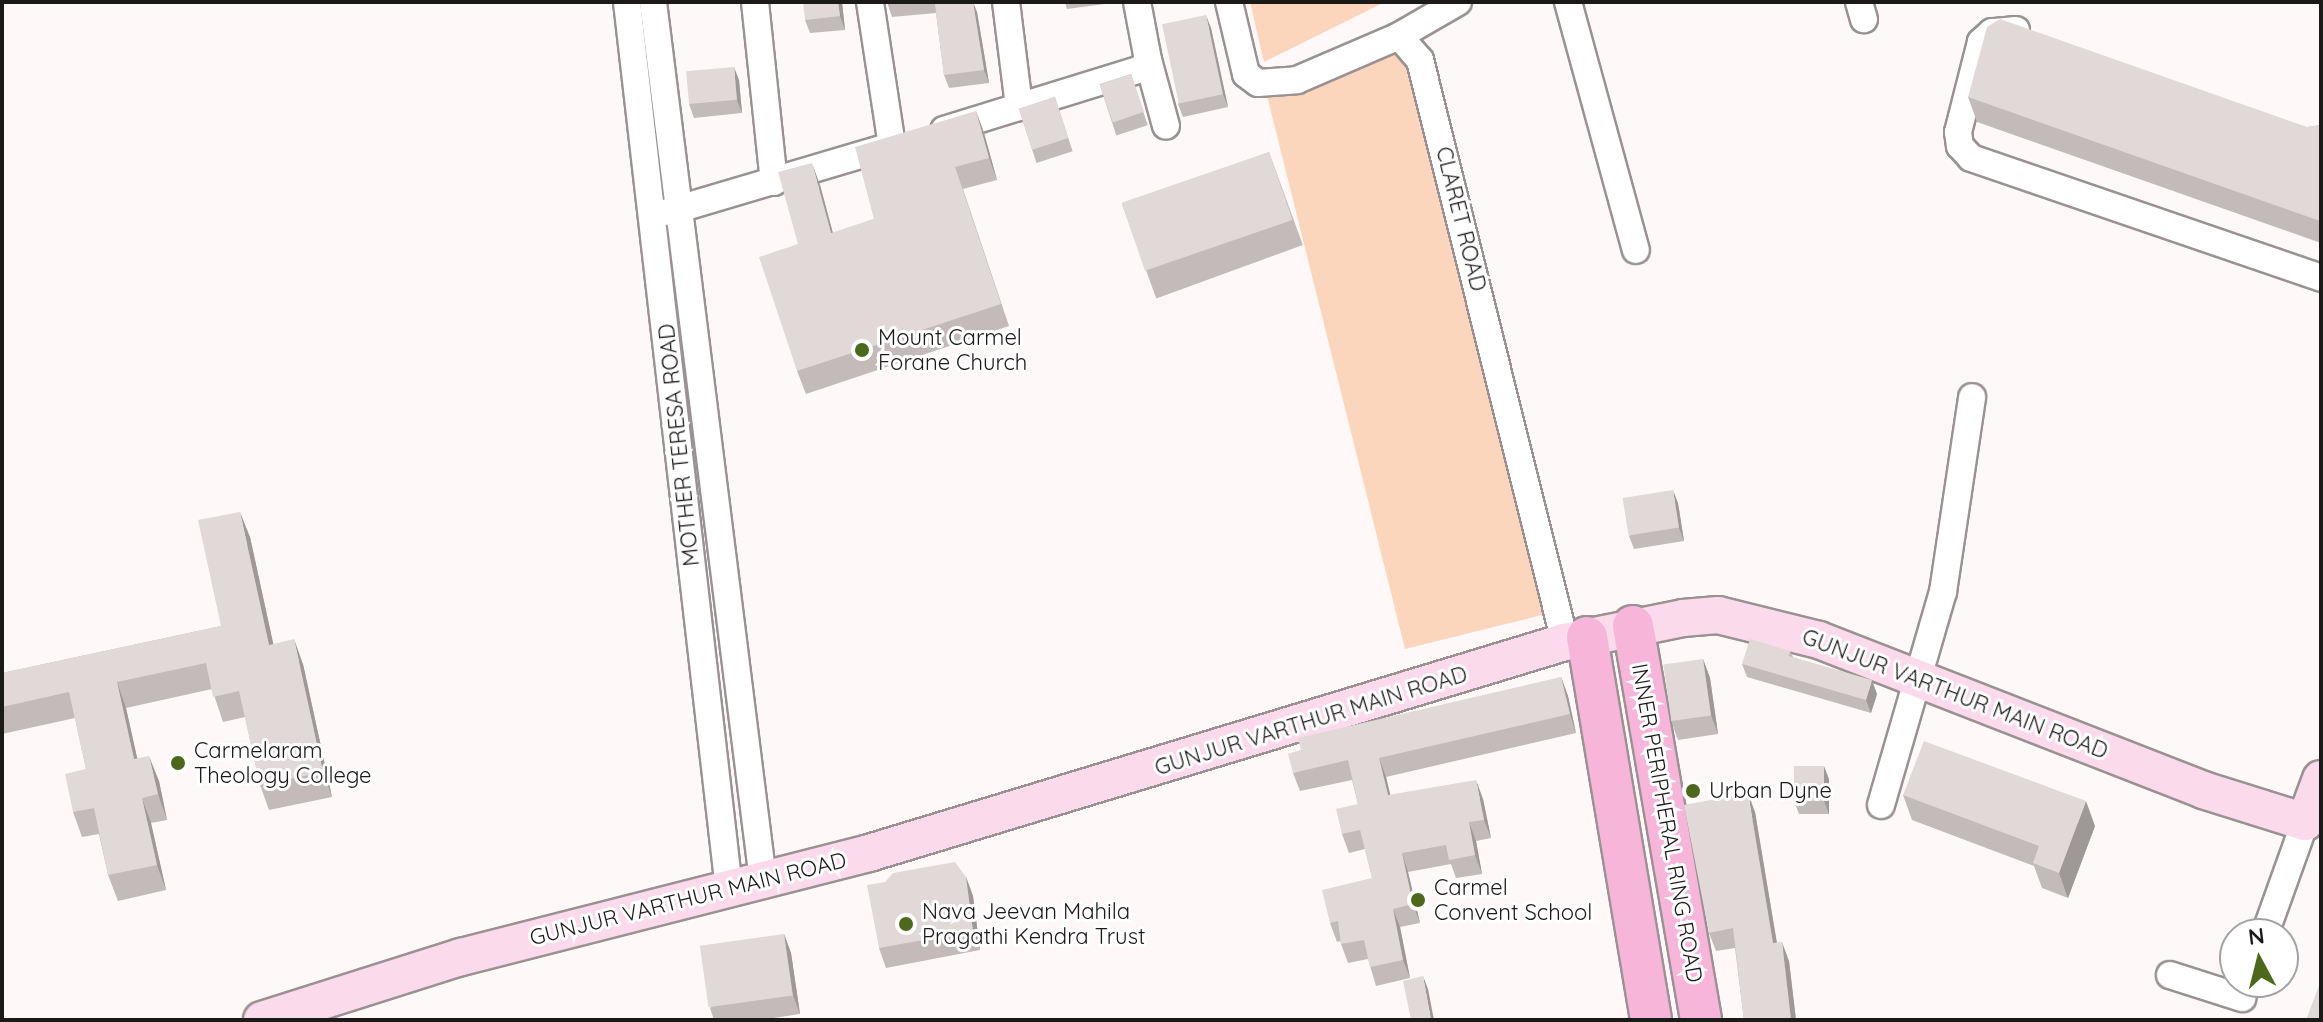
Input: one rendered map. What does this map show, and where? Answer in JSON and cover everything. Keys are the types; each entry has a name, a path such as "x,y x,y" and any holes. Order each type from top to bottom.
{"main road":[{"name":"GUNJUR VARTHUR MAIN ROAD","path":"262,1020 461,957 746,884 1146,771 1576,639 1633,626 1718,615 1771,624 2203,790 2305,822"},
{"name":"INNER PERIPHERAL RING ROAD","path":"1633,626 1701,1020"},
{"path":"1576,639 1651,1020"},
{"path":"2305,822 2320,782"}],"street":[{"name":"MOTHER TERESA ROAD","path":"627,2 653,216 746,884"},
{"name":"MOTHER TERESA ROAD","path":"653,2 683,208 746,884"},
{"path":"755,2 774,182"},
{"path":"870,2 892,146"},
{"path":"1006,2 1019,107"},
{"path":"1137,2 1148,60 1166,126"},
{"path":"1229,2 1246,74 1258,83 1297,80 1399,36 1458,2"},
{"path":"1568,2 1636,250"},
{"path":"2038,38 2008,27 1981,42 1958,132 1960,146 1971,158 2321,278"},
{"name":"CLARET ROAD","path":"1399,36 1420,60 1576,639"},
{"path":"653,216 1141,69 1148,60"},
{"path":"1881,805 1943,592 1972,397"},
{"path":"2271,918 2305,822"},
{"path":"2170,975 2245,1000"}],"shaded area":[{"path":"1250,2 1385,2 1264,62"},
{"path":"1402,50 1543,615 1405,649 1264,84"}],"building":[{"path":"803,2 838,2 840,16 805,20"},
{"path":"973,2 984,70 944,75 935,4"},
{"path":"1206,15 1223,94 1179,104 1162,24"},
{"path":"2000,19 2307,127 2321,125 2320,221 1968,97 1987,27"},
{"path":"734,67 737,100 689,104 686,71"},
{"path":"1131,74 1144,112 1113,123 1100,85"},
{"path":"1055,97 1068,138 1032,150 1019,109"},
{"path":"976,111 989,158 955,167 1001,304 797,371 759,257 798,244 778,172 812,163 831,233 874,219 855,147"},
{"path":"1269,152 1292,220 1145,271 1121,203"},
{"path":"1673,490 1679,528 1629,536 1623,498"},
{"path":"240,512 269,645 294,639 323,772 260,785 239,691 213,697 206,663 117,682 134,759 149,756 158,794 142,798 157,865 108,875 94,808 73,812 65,774 86,769 69,692 2,707 2,673 221,626 198,520"},
{"path":"1750,639 1790,651 1789,656 1872,680 1866,700 1742,664"},
{"path":"1703,659 1711,715 1671,721 1663,665"},
{"path":"1561,677 1570,714 1379,758 1388,795 1476,780 1484,820 1469,822 1475,855 1449,860 1446,845 1402,853 1413,904 1393,909 1403,960 1370,967 1364,940 1341,944 1338,921 1330,923 1322,890 1372,878 1360,830 1342,834 1336,809 1358,804 1348,760 1293,773 1288,754 1301,750 1298,738"},
{"path":"1924,741 2086,801 2059,873 2033,863 2039,846 1903,795"},
{"path":"1794,766 1824,766 1824,801 1794,801"},
{"path":"1748,793 1773,943 1782,942 1791,1020 1744,1020 1733,928 1709,933 1684,805"},
{"name":"Nava Jeevan Mahila Pragathi Kendra Trust","path":"955,862 966,877 973,931 879,948 867,885 885,882 893,873"},
{"path":"784,934 793,995 708,1007 700,946"},
{"path":"1423,976 1431,1020 1411,1020 1403,981"},
{"path":"2321,980 2321,1020 2306,1020"}],"place":[{"name":"Mount Carmel Forane Church","path":"862,350"},
{"name":"Carmelaram Theology College","path":"178,763"},
{"name":"Urban Dyne","path":"1693,791"},
{"name":"Carmel Convent School","path":"1418,900"},
{"name":"Nava Jeevan Mahila Pragathi Kendra Trust","path":"906,924"}]}
